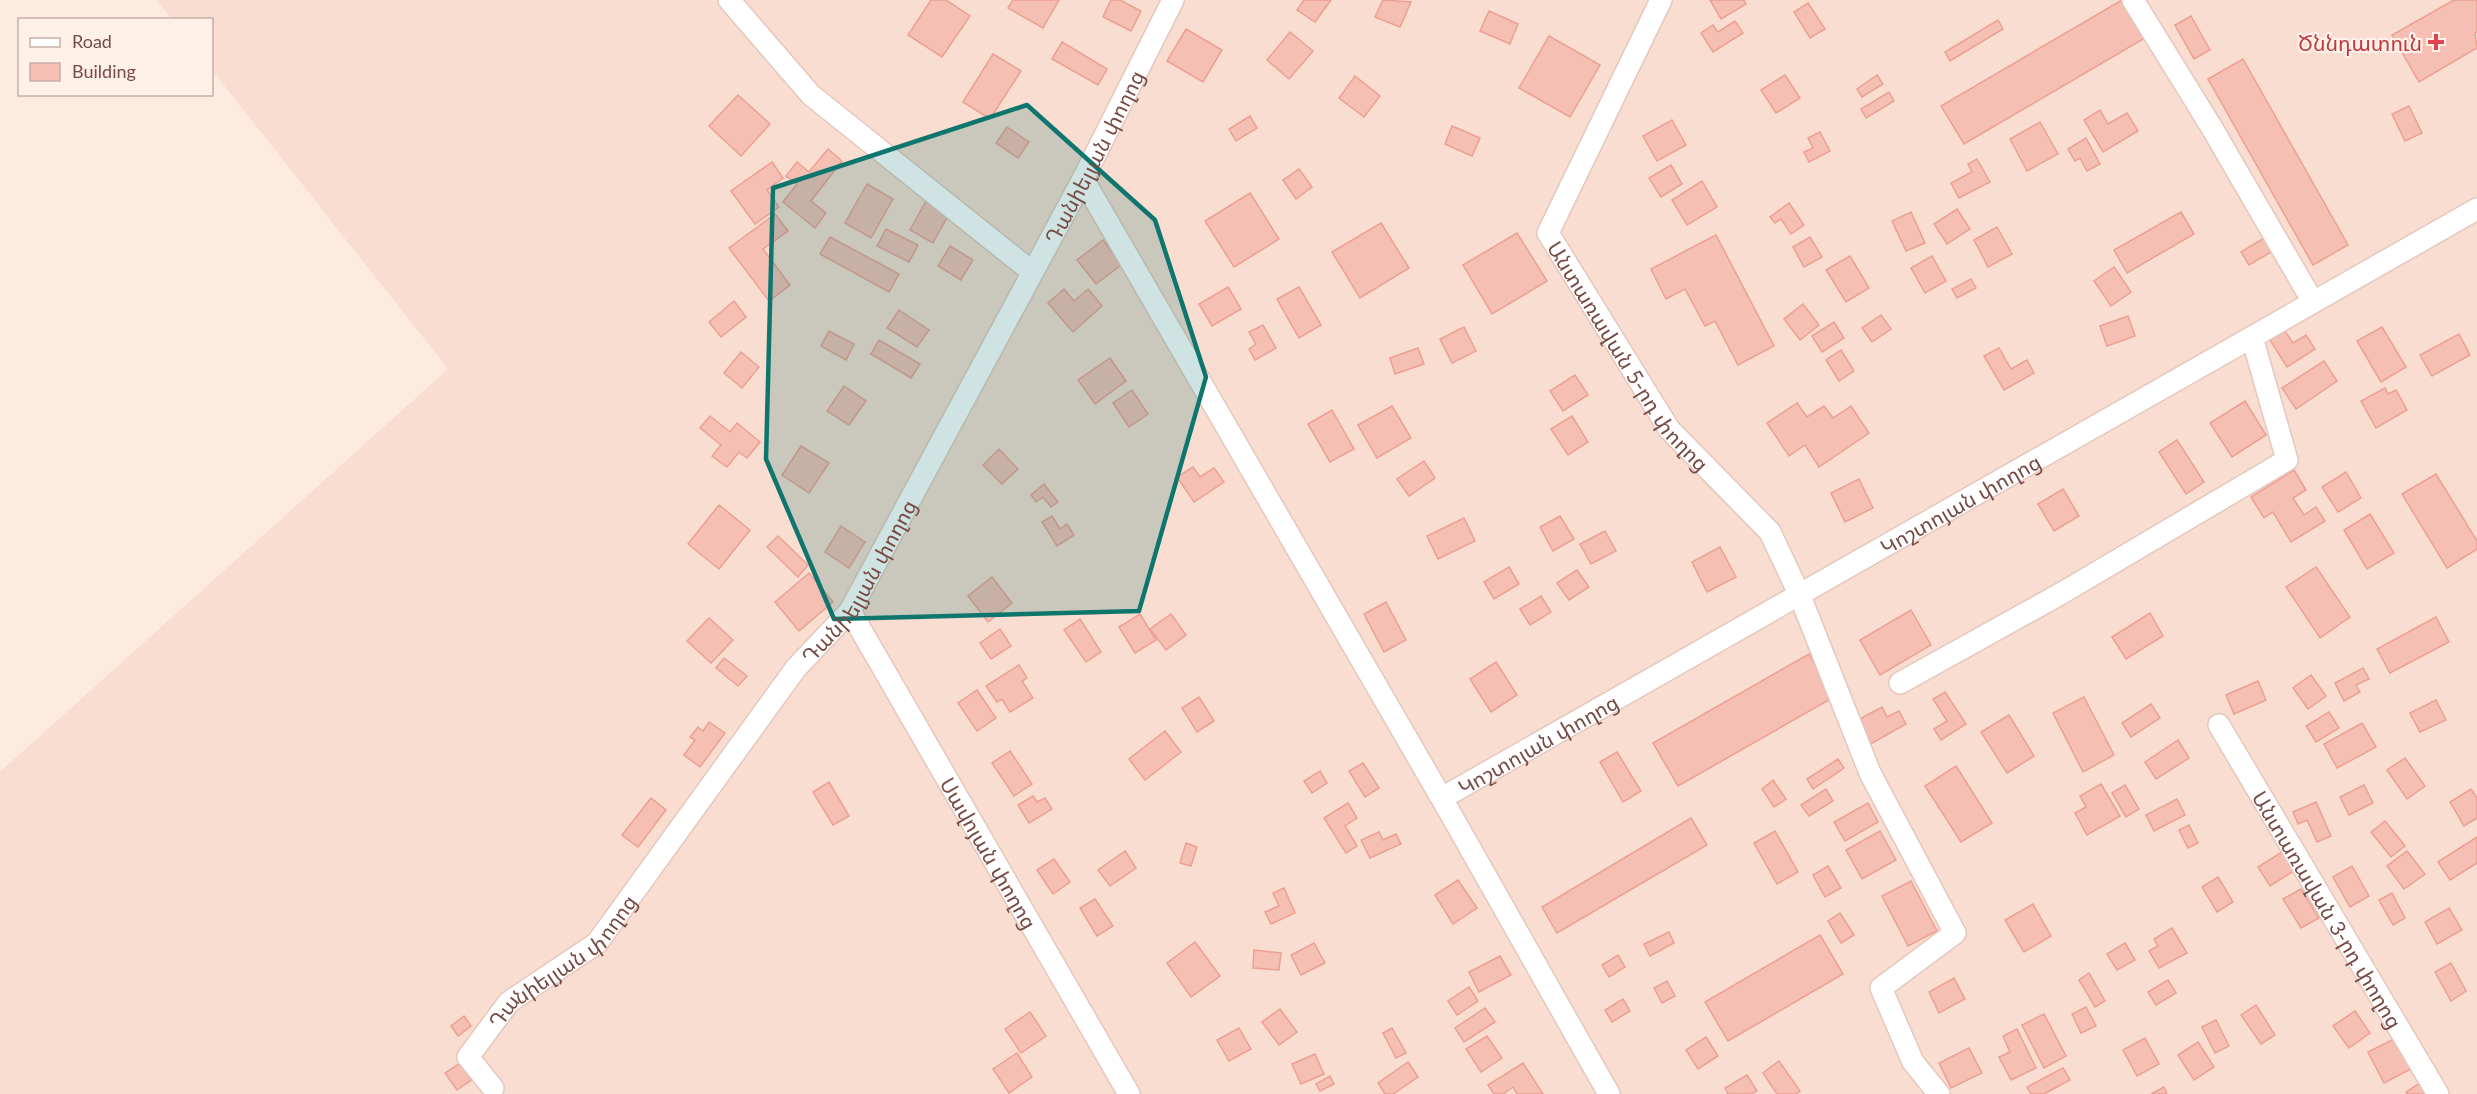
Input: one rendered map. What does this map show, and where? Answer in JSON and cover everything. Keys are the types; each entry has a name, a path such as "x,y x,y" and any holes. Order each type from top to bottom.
{"street":[{"path":"729,0 811,95 1031,271"},
{"name":"Դանիելյան փողոց","path":"493,1088 468,1057 509,1002 597,943 796,668 850,611 1083,178 1173,0"},
{"name":"Անտառավան 5-րդ փողոց","path":"1661,0 1548,233 1669,429 1770,532 1800,596"},
{"path":"2133,0 2212,128 2313,302"},
{"path":"1083,178 1442,798 1609,1094"},
{"name":"Կոշտոյան փողոց","path":"1442,798 2477,209"},
{"path":"1900,683 2062,593 2287,460 2252,338"},
{"path":"1800,596 1870,773 1955,933 1881,988 1913,1062 1940,1094"},
{"name":"Սավոյան փողոց","path":"850,611 1129,1094"},
{"name":"Անտառավան 3-րդ փողոց","path":"2219,725 2438,1094"}],"highlighted area":[{"path":"1027,105 1155,220 1206,377 1139,611 834,619 766,459 773,188"}],"shaded area":[{"path":"156,0 2477,0 2477,1094 0,1094 0,772 448,369 213,71 213,18 171,18"}],"building":[{"path":"931,0 946,0 970,16 942,57 908,35"},
{"path":"1013,0 1059,0 1043,28 1008,8"},
{"path":"1111,0 1120,0 1141,11 1131,31 1103,17"},
{"path":"1304,0 1331,0 1315,22 1297,10"},
{"path":"1383,0 1411,2 1400,27 1375,17"},
{"path":"1710,0 1744,0 1746,4 1721,19"},
{"path":"2122,0 2130,0 2150,35 1964,144 1941,106"},
{"name":"Ծննդատուն","path":"2454,0 2477,0 2477,32 2475,33 2477,48 2419,82 2392,35"},
{"path":"1808,3 1825,29 1810,38 1794,12"},
{"path":"1489,11 1518,24 1510,44 1480,31"},
{"path":"2191,16 2210,50 2194,59 2175,25"},
{"path":"1998,20 2003,29 1950,61 1945,52"},
{"path":"1735,21 1743,33 1713,52 1701,33 1713,25 1718,32"},
{"path":"1186,29 1222,50 1203,82 1167,61"},
{"path":"1290,32 1313,51 1289,79 1267,60"},
{"path":"1549,36 1600,65 1570,117 1519,88"},
{"path":"1062,42 1107,69 1098,85 1052,59"},
{"path":"993,54 1021,71 990,119 963,102"},
{"path":"2243,59 2348,245 2313,265 2208,79"},
{"path":"1785,75 1800,98 1776,113 1761,90"},
{"path":"1877,75 1883,84 1862,97 1857,89"},
{"path":"1355,76 1380,96 1364,117 1339,98"},
{"path":"1889,92 1894,101 1866,118 1861,109"},
{"path":"738,95 770,124 741,156 709,126"},
{"path":"2409,106 2422,133 2405,141 2392,114"},
{"path":"2100,110 2108,124 2127,113 2138,131 2103,152 2084,120"},
{"path":"1250,116 1257,128 1236,141 1229,129"},
{"path":"1672,120 1686,145 1657,161 1643,136"},
{"path":"2040,122 2058,154 2027,171 2010,139"},
{"path":"1452,126 1480,138 1472,156 1445,144"},
{"path":"1007,127 1029,142 1018,158 996,143"},
{"path":"1820,132 1830,151 1809,162 1804,152 1813,148 1808,138"},
{"path":"2086,138 2100,164 2087,171 2080,158 2075,161 2068,149"},
{"path":"828,149 842,161 811,201 826,213 815,228 783,202 797,184 786,176 797,162 809,172"},
{"path":"1977,159 1990,182 1959,198 1951,183 1972,172 1968,164"},
{"path":"772,162 783,178 767,190 779,207 755,224 731,191"},
{"path":"1671,165 1682,184 1661,197 1649,178"},
{"path":"1299,169 1312,187 1296,199 1283,180"},
{"path":"1702,181 1717,207 1687,225 1672,200"},
{"path":"867,184 893,199 871,238 845,223"},
{"path":"1250,193 1279,239 1234,267 1205,221"},
{"path":"926,201 949,214 933,243 910,230"},
{"path":"1789,203 1804,225 1791,234 1781,219 1775,223 1770,217"},
{"path":"1957,209 1970,229 1947,244 1934,224"},
{"path":"1911,212 1925,243 1906,251 1892,221"},
{"path":"2181,212 2194,234 2127,273 2114,250"},
{"path":"775,214 788,231 763,249 790,285 769,301 729,248"},
{"path":"1381,223 1409,268 1360,298 1332,252"},
{"path":"1997,227 2012,254 1988,267 1974,240"},
{"path":"886,229 918,245 909,262 877,246"},
{"path":"1517,233 1547,281 1492,314 1463,265"},
{"path":"1716,235 1774,346 1738,365 1715,321 1705,326 1685,289 1666,299 1651,269"},
{"path":"830,237 899,274 889,292 820,254"},
{"path":"1810,237 1822,257 1804,267 1793,247"},
{"path":"2264,238 2271,252 2249,265 2241,252"},
{"path":"1103,240 1121,265 1096,284 1077,260"},
{"path":"950,246 973,260 961,280 938,266"},
{"path":"1850,256 1869,288 1846,302 1826,270"},
{"path":"1932,256 1946,281 1925,293 1911,268"},
{"path":"2114,267 2131,292 2111,306 2094,281"},
{"path":"1971,279 1976,288 1957,298 1952,289"},
{"path":"1228,287 1241,309 1212,326 1199,304"},
{"path":"1299,287 1321,325 1299,338 1277,299"},
{"path":"1064,289 1074,301 1088,289 1102,306 1073,332 1048,303"},
{"path":"734,301 746,317 721,337 709,322"},
{"path":"1803,304 1819,325 1800,340 1784,319"},
{"path":"899,310 929,330 917,347 887,328"},
{"path":"1881,315 1891,329 1872,342 1862,328"},
{"path":"2128,316 2135,336 2107,346 2100,326"},
{"path":"1834,322 1844,338 1822,352 1812,336"},
{"path":"1263,325 1276,348 1255,360 1249,349 1256,344 1249,332"},
{"path":"1464,327 1476,351 1452,363 1440,339"},
{"path":"2382,327 2406,367 2381,382 2357,341"},
{"path":"2283,328 2293,343 2306,335 2315,349 2287,367 2268,337"},
{"path":"829,331 854,344 846,360 821,346"},
{"path":"2459,334 2470,355 2432,376 2420,355"},
{"path":"879,340 920,364 911,378 871,354"},
{"path":"1418,348 1424,364 1395,374 1390,358"},
{"path":"1999,348 2011,369 2027,360 2034,373 2004,390 1984,356"},
{"path":"1841,350 1854,371 1839,381 1826,360"},
{"path":"741,352 759,367 742,388 724,373"},
{"path":"1110,358 1126,381 1095,404 1078,380"},
{"path":"2324,361 2337,381 2296,409 2282,388"},
{"path":"1575,375 1588,395 1563,411 1550,391"},
{"path":"844,386 866,401 849,425 827,411"},
{"path":"2385,388 2388,394 2396,390 2407,410 2376,428 2361,401"},
{"path":"1132,390 1148,414 1129,427 1113,403"},
{"path":"2245,401 2266,435 2232,457 2210,423"},
{"path":"1797,403 1807,417 1824,406 1833,418 1851,406 1869,433 1819,467 1805,445 1789,456 1767,423"},
{"path":"1392,406 1411,438 1377,458 1358,425"},
{"path":"1332,410 1354,449 1330,462 1308,424"},
{"path":"710,416 730,432 737,423 760,442 747,458 739,452 727,467 712,456 721,445 700,428"},
{"path":"1572,416 1588,442 1568,455 1551,429"},
{"path":"2177,440 2204,482 2186,494 2159,452"},
{"path":"801,446 829,463 809,493 782,475"},
{"path":"999,449 1018,469 1002,484 983,465"},
{"path":"1424,461 1435,478 1409,496 1397,479"},
{"path":"1193,467 1200,477 1214,468 1224,482 1194,502 1177,477"},
{"path":"2294,470 2306,490 2293,498 2304,515 2316,507 2325,521 2291,542 2273,512 2264,518 2251,497"},
{"path":"2346,472 2361,498 2338,512 2322,487"},
{"path":"2436,474 2477,541 2477,549 2447,568 2402,494"},
{"path":"1859,479 1873,508 1845,522 1831,493"},
{"path":"1044,484 1058,502 1051,507 1043,497 1036,502 1031,495"},
{"path":"2063,489 2079,516 2054,531 2038,504"},
{"path":"719,505 750,530 719,569 688,544"},
{"path":"2370,514 2394,553 2367,569 2344,530"},
{"path":"1052,516 1060,529 1067,524 1074,535 1057,546 1042,522"},
{"path":"1560,516 1574,539 1553,551 1540,527"},
{"path":"1464,518 1475,541 1438,559 1427,536"},
{"path":"841,526 865,542 849,568 825,552"},
{"path":"1605,531 1616,551 1591,564 1580,544"},
{"path":"778,536 808,565 798,577 767,547"},
{"path":"1720,547 1736,577 1707,592 1692,562"},
{"path":"1509,567 1519,584 1494,599 1484,582"},
{"path":"2316,567 2350,617 2320,638 2286,587"},
{"path":"1577,570 1589,587 1569,600 1557,583"},
{"path":"809,573 833,602 799,631 775,602"},
{"path":"992,577 1012,603 988,622 968,596"},
{"path":"1541,596 1551,612 1530,625 1520,609"},
{"path":"1386,602 1406,640 1384,652 1364,614"},
{"path":"1911,610 1931,645 1880,675 1860,640"},
{"path":"2150,613 2163,636 2126,659 2112,637"},
{"path":"1140,614 1156,640 1135,653 1119,627"},
{"path":"1171,614 1186,635 1166,650 1150,629"},
{"path":"2436,617 2449,642 2390,673 2377,649"},
{"path":"709,618 733,640 711,663 687,641"},
{"path":"1080,619 1101,652 1086,662 1064,630"},
{"path":"1000,629 1011,646 991,659 980,643"},
{"path":"1809,654 1834,697 1678,786 1653,743"},
{"path":"724,658 747,676 738,686 716,668"},
{"path":"1496,662 1517,695 1491,712 1470,679"},
{"path":"1019,665 1027,678 1022,681 1033,698 1010,712 1002,699 997,702 986,686"},
{"path":"2363,668 2369,679 2356,685 2360,692 2344,701 2335,683"},
{"path":"2311,675 2326,696 2308,709 2293,688"},
{"path":"2258,681 2266,700 2234,714 2226,695"},
{"path":"977,690 996,718 977,731 958,703"},
{"path":"1945,692 1966,724 1941,740 1934,729 1947,721 1933,699"},
{"path":"1199,697 1214,721 1197,732 1182,708"},
{"path":"2084,697 2114,755 2083,772 2053,713"},
{"path":"2436,700 2446,720 2420,732 2410,713"},
{"path":"2151,704 2160,718 2131,737 2122,723"},
{"path":"1882,707 1887,717 1899,711 1906,724 1867,746 1854,722"},
{"path":"2329,712 2339,728 2316,742 2306,726"},
{"path":"2009,715 2034,756 2007,773 1981,732"},
{"path":"709,722 725,733 700,767 684,755 695,740 690,737 698,727 703,731"},
{"path":"2362,723 2376,747 2337,768 2324,744"},
{"path":"1165,731 1181,752 1145,780 1129,759"},
{"path":"2178,740 2189,758 2156,779 2145,762"},
{"path":"1010,751 1032,784 1014,796 992,763"},
{"path":"1617,752 1641,791 1623,802 1600,762"},
{"path":"2405,758 2425,786 2407,799 2387,770"},
{"path":"1838,759 1844,768 1813,789 1807,779"},
{"path":"1363,763 1379,788 1365,797 1349,771"},
{"path":"1956,766 1992,823 1961,842 1925,786"},
{"path":"1320,771 1327,783 1312,793 1304,781"},
{"path":"1773,780 1786,799 1774,807 1762,789"},
{"path":"829,782 849,816 833,825 813,792"},
{"path":"2101,784 2120,816 2087,835 2075,813 2086,807 2080,796"},
{"path":"2125,785 2139,809 2126,817 2112,793"},
{"path":"2364,785 2373,803 2349,815 2340,797"},
{"path":"1826,789 1833,801 1809,816 1801,805"},
{"path":"2471,789 2477,798 2477,818 2464,826 2450,802"},
{"path":"1033,796 1037,802 1045,798 1052,809 1029,823 1018,805"},
{"path":"651,798 666,810 638,847 622,835"},
{"path":"2177,799 2185,815 2154,831 2146,815"},
{"path":"2316,802 2331,836 2317,842 2307,820 2298,824 2293,812"},
{"path":"1348,803 1357,818 1345,826 1357,846 1346,853 1324,818"},
{"path":"1868,803 1878,822 1845,841 1834,822"},
{"path":"1691,818 1707,845 1557,933 1542,907"},
{"path":"2385,821 2405,846 2391,857 2371,832"},
{"path":"2189,825 2198,843 2188,848 2179,830"},
{"path":"1775,831 1798,872 1777,884 1754,843"},
{"path":"1880,831 1896,860 1862,879 1846,850"},
{"path":"1379,832 1383,840 1396,834 1401,844 1370,858 1361,840"},
{"path":"2477,837 2477,863 2450,880 2438,862"},
{"path":"1186,843 1197,847 1191,866 1180,863"},
{"path":"2285,850 2297,869 2270,886 2258,867"},
{"path":"1125,851 1136,868 1110,886 1098,870"},
{"path":"2407,851 2425,874 2404,889 2387,866"},
{"path":"1054,859 1070,882 1053,894 1037,870"},
{"path":"1828,866 1841,888 1825,897 1813,875"},
{"path":"2352,866 2369,896 2350,907 2333,877"},
{"path":"2218,877 2233,902 2217,912 2202,887"},
{"path":"1458,880 1477,908 1453,924 1435,895"},
{"path":"1911,881 1937,931 1908,946 1882,896"},
{"path":"1284,888 1295,913 1271,924 1265,912 1279,906 1273,893"},
{"path":"2301,889 2319,918 2301,928 2283,899"},
{"path":"2392,893 2405,918 2393,925 2379,900"},
{"path":"1095,899 1113,926 1097,936 1080,908"},
{"path":"2033,904 2051,936 2024,952 2005,920"},
{"path":"2449,908 2462,930 2437,944 2425,922"},
{"path":"1840,913 1854,935 1841,943 1828,921"},
{"path":"2172,928 2187,953 2159,968 2149,951 2158,946 2154,939"},
{"path":"1669,932 1674,943 1650,956 1644,944"},
{"path":"1820,935 1843,974 1728,1041 1705,1002"},
{"path":"1195,942 1220,976 1191,997 1167,963"},
{"path":"1314,943 1325,963 1301,975 1291,955"},
{"path":"2125,943 2135,960 2117,970 2107,954"},
{"path":"1254,950 1281,953 1279,970 1253,968"},
{"path":"1618,955 1625,967 1609,977 1602,965"},
{"path":"1500,956 1511,975 1479,992 1469,972"},
{"path":"2451,963 2466,991 2451,1001 2435,972"},
{"path":"2089,973 2105,1001 2095,1007 2079,980"},
{"path":"1954,978 1965,999 1939,1013 1929,992"},
{"path":"2168,980 2176,993 2156,1005 2148,992"},
{"path":"1667,981 1675,996 1662,1003 1654,988"},
{"path":"1469,987 1478,1001 1457,1015 1448,1001"},
{"path":"1623,999 1630,1011 1612,1022 1605,1010"},
{"path":"2256,1005 2275,1035 2261,1044 2241,1015"},
{"path":"2086,1007 2096,1026 2081,1033 2072,1014"},
{"path":"1485,1008 1495,1022 1464,1042 1455,1028"},
{"path":"1280,1009 1297,1032 1279,1045 1262,1022"},
{"path":"2355,1011 2370,1033 2349,1048 2333,1026"},
{"path":"1030,1012 1046,1036 1021,1053 1005,1029"},
{"path":"2044,1014 2066,1056 2044,1068 2022,1025"},
{"path":"464,1016 471,1026 458,1036 451,1026"},
{"path":"2216,1020 2229,1046 2215,1053 2202,1027"},
{"path":"1239,1028 1251,1049 1229,1061 1217,1040"},
{"path":"1392,1028 1406,1053 1396,1058 1383,1033"},
{"path":"2017,1029 2036,1068 2011,1080 1999,1057 2010,1052 2003,1036"},
{"path":"1487,1036 1502,1058 1481,1072 1466,1049"},
{"path":"1706,1037 1718,1056 1698,1069 1686,1050"},
{"path":"2398,1037 2413,1068 2384,1083 2368,1052"},
{"path":"2145,1038 2159,1064 2137,1076 2123,1050"},
{"path":"2198,1042 2214,1067 2194,1080 2178,1055"},
{"path":"1969,1048 1982,1073 1951,1088 1939,1063"},
{"path":"1017,1053 1032,1077 1009,1093 993,1069"},
{"path":"1315,1054 1324,1074 1301,1084 1292,1064"},
{"path":"1779,1061 1800,1091 1796,1094 1777,1094 1763,1073"},
{"path":"462,1062 473,1079 457,1090 445,1073"},
{"path":"1408,1062 1418,1077 1393,1094 1385,1094 1378,1083"},
{"path":"1523,1063 1543,1094 1517,1094 1513,1087 1503,1094 1494,1094 1488,1085"},
{"path":"2063,1068 2070,1080 2044,1094 2031,1094 2027,1087"},
{"path":"1747,1075 1757,1091 1751,1094 1728,1094 1725,1088"},
{"path":"1330,1076 1334,1084 1320,1091 1316,1084"},
{"path":"2423,1081 2431,1094 2407,1094 2406,1092"},
{"path":"2164,1087 2167,1094 2151,1094"}],"place":[{"name":"Ծննդատուն","path":"2436,42"}]}
